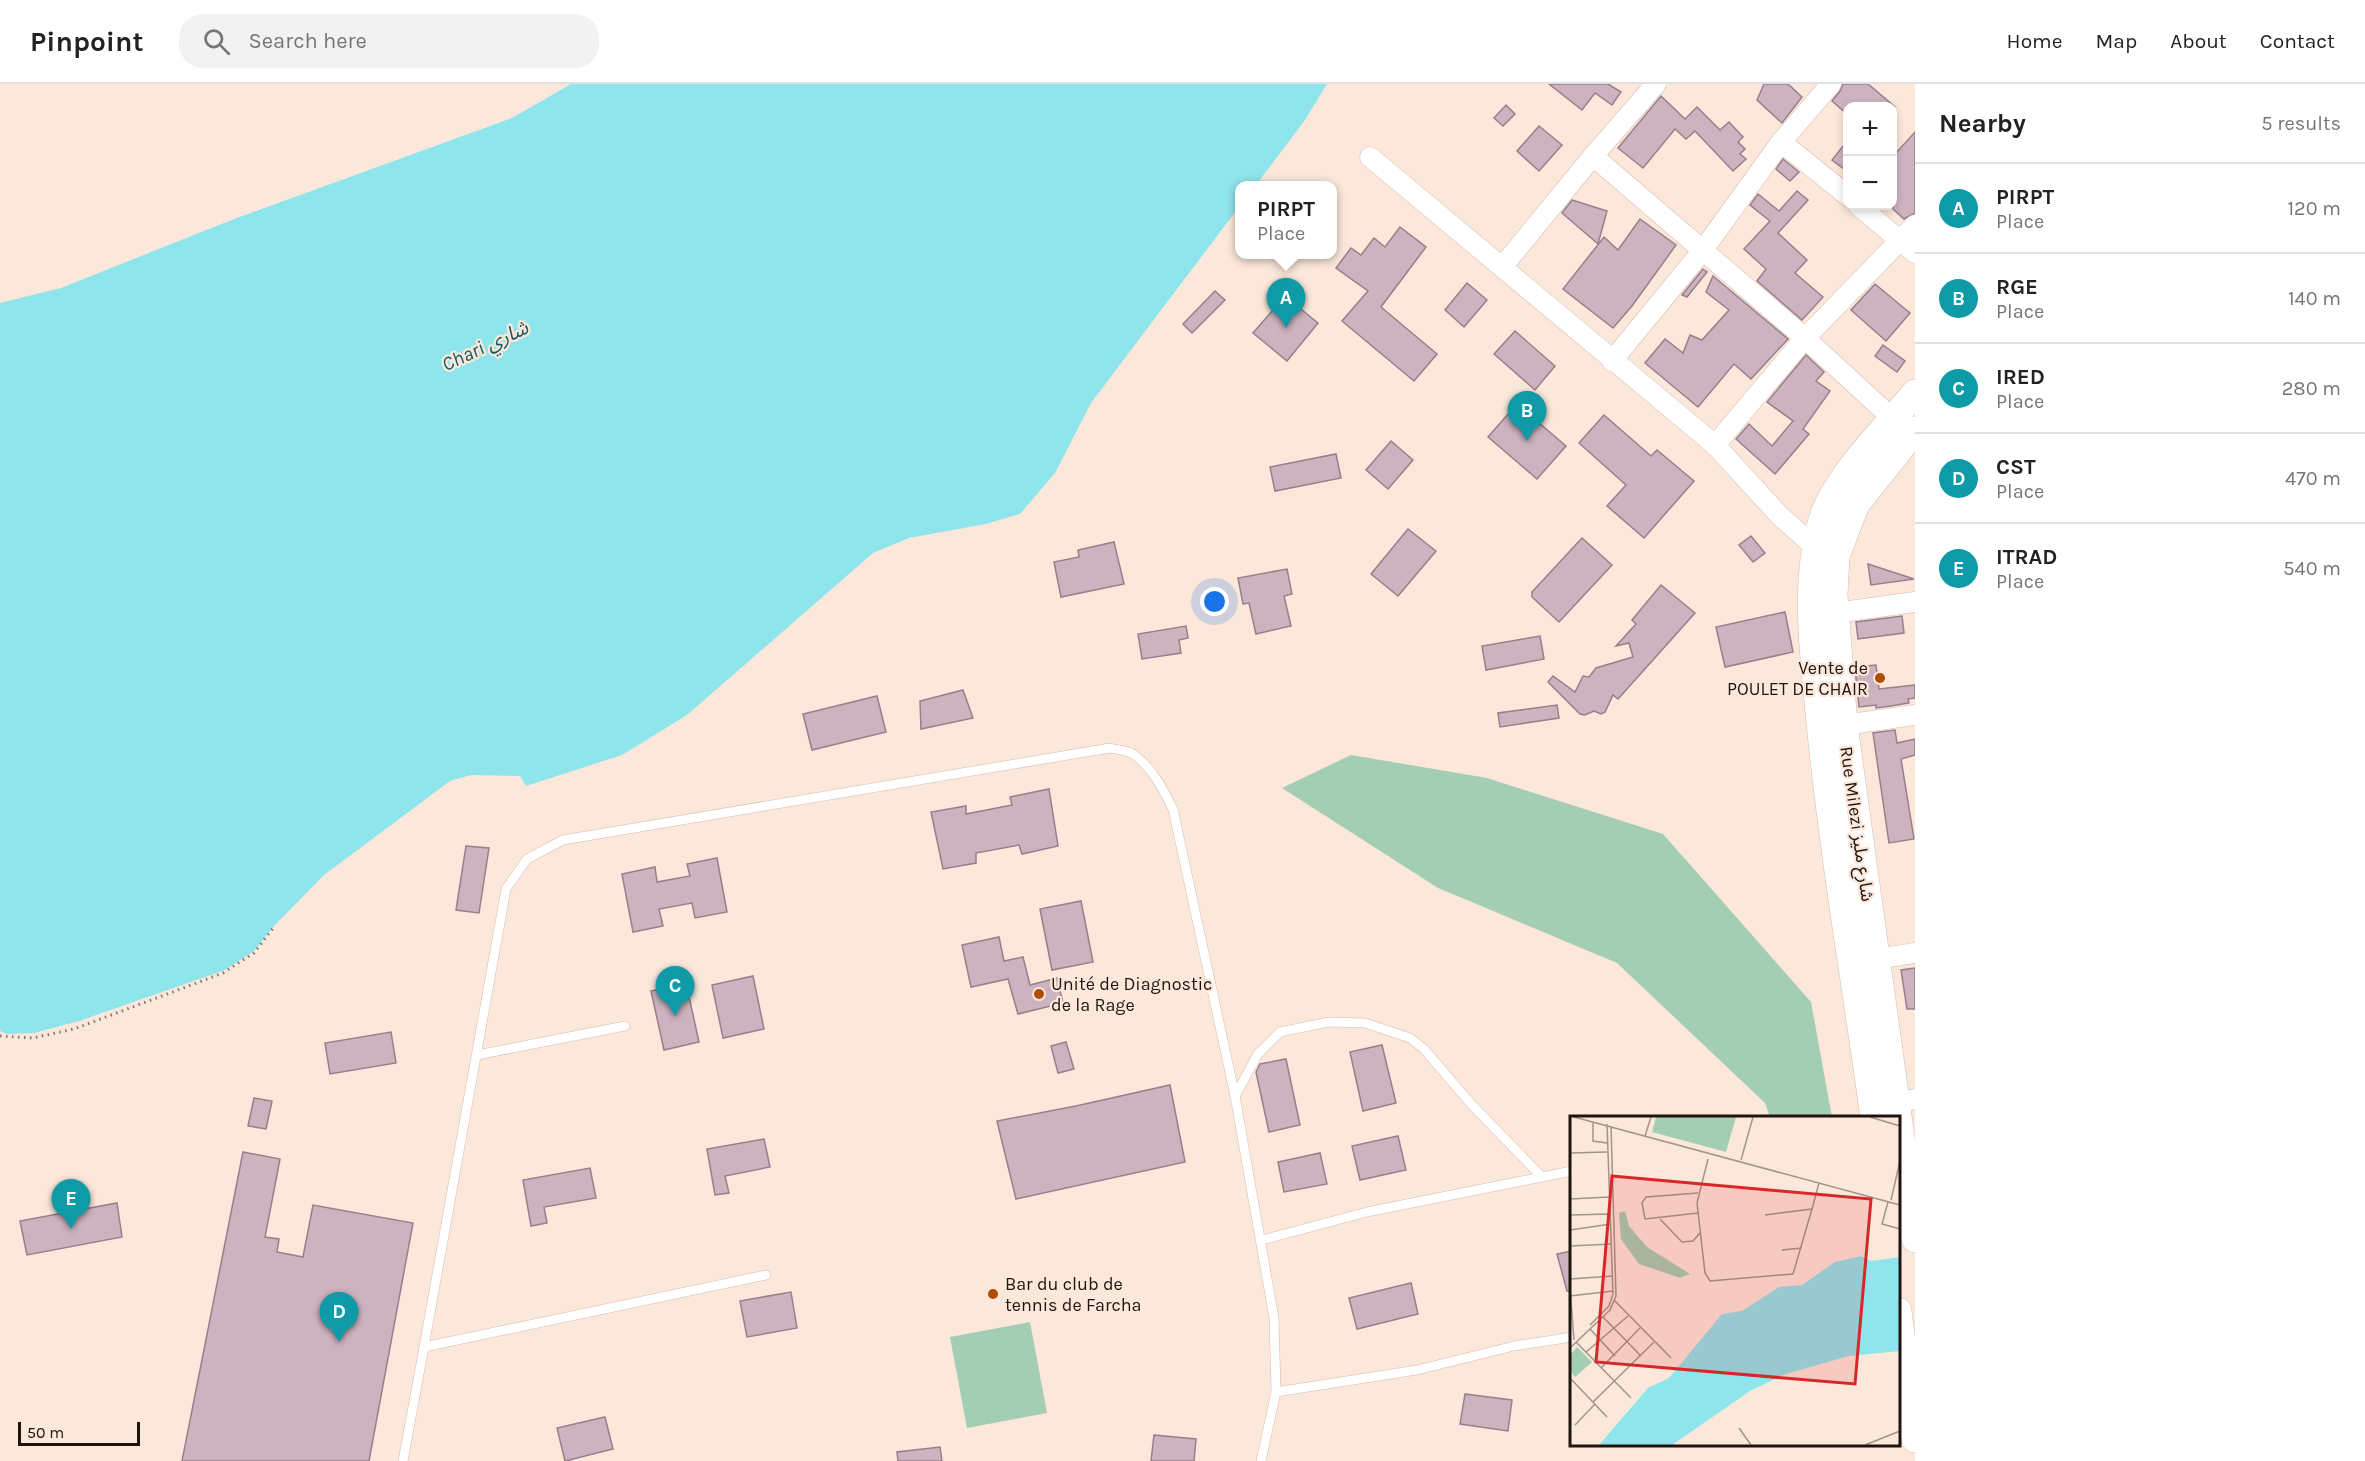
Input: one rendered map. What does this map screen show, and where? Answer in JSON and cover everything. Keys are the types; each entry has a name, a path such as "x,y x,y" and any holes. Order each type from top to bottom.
{"street":[{"path":"1503,266 1593,156 1656,84"},
{"path":"1612,361 1702,250 1781,142 1831,84"},
{"path":"1781,142 1843,192"},
{"path":"1593,156 1904,425"},
{"path":"1370,157 1503,266 1612,361 1714,445 1780,516 1826,552"},
{"path":"1864,210 1915,253"},
{"path":"1714,445 1805,338 1915,225"},
{"name":"Rue Milezi شارع مليز","path":"1874,1116 1864,961 1835,613 1834,569 1826,552 1822,519 1832,496 1904,425 1915,393"},
{"name":"Rue Milezi شارع مليز","path":"1826,552 1812,583 1811,634 1827,790 1864,961 1906,1101 1915,1239"},
{"path":"1835,613 1915,602"},
{"path":"1844,725 1915,715"},
{"path":"1864,961 1915,953"},
{"path":"1900,1319 1915,1439"}],"lane":[{"path":"403,1461 506,889 527,859 563,840 1110,748 1132,753 1147,767 1164,790 1173,809 1235,1096 1274,1318 1276,1392 1262,1461"},
{"path":"1235,1096 1258,1054 1280,1032 1329,1022 1365,1023 1410,1038 1424,1049 1472,1105 1541,1176"},
{"path":"477,1056 625,1026"},
{"path":"1262,1240 1367,1212 1570,1171"},
{"path":"424,1347 766,1275"},
{"path":"1276,1392 1417,1370 1514,1346 1570,1337"}],"path":[{"path":"0,1036 33,1038 74,1029 223,973 254,953 273,928"}],"green space":[{"path":"1351,755 1487,778 1663,834 1811,1002 1832,1116 1770,1116 1765,1103 1617,963 1438,888 1282,788"},
{"path":"1030,1322 1047,1413 967,1428 950,1337"}],"water":[{"name":"Chari شاري","path":"571,84 1327,84 1305,120 1259,181 1235,181 1235,212 1091,403 1055,473 1020,514 986,524 909,538 873,553 687,715 622,755 526,786 520,776 471,775 450,781 324,875 274,926 254,951 225,970 79,1021 34,1033 7,1034 0,1031 0,303 61,288 234,219 512,118"}],"building":[{"path":"1549,84 1608,84 1621,92 1612,105 1595,93 1582,110"},
{"path":"1764,84 1788,84 1802,97 1782,123 1757,100"},
{"path":"1843,84 1868,84 1889,102 1843,102 1843,111 1832,101"},
{"path":"1661,96 1685,119 1697,107 1720,130 1729,122 1743,137 1738,142 1745,149 1740,154 1746,159 1733,171 1695,131 1686,139 1675,129 1643,168 1618,148"},
{"path":"1506,105 1515,114 1503,126 1494,118"},
{"path":"1539,126 1562,145 1539,171 1517,151"},
{"path":"1915,132 1915,213 1904,219 1894,210 1897,210 1897,152"},
{"path":"1843,146 1843,168 1832,160"},
{"path":"1783,159 1799,172 1790,181 1776,169"},
{"path":"1797,191 1808,200 1778,233 1807,260 1795,273 1823,297 1802,320 1757,281 1766,269 1744,249 1770,221 1750,205 1758,194 1779,211"},
{"path":"1572,200 1607,211 1598,244 1562,213"},
{"path":"1640,219 1676,245 1632,306 1613,328 1563,289 1604,237 1618,250"},
{"path":"1400,227 1426,247 1381,307 1437,354 1414,381 1342,321 1368,291 1336,268 1351,248 1361,255 1374,238 1385,247"},
{"path":"1703,269 1707,272 1687,297 1682,295"},
{"path":"1713,276 1788,339 1751,379 1734,364 1698,407 1645,363 1665,339 1683,353 1690,335 1702,340 1729,310 1706,292"},
{"path":"1467,283 1487,300 1464,327 1445,310"},
{"path":"1875,284 1910,313 1886,341 1851,310"},
{"path":"1215,291 1225,300 1192,333 1183,324"},
{"path":"1285,296 1318,323 1287,361 1253,333"},
{"path":"1515,331 1555,366 1535,390 1494,354"},
{"path":"1883,345 1905,361 1897,372 1875,356"},
{"path":"1806,355 1824,372 1816,381 1830,391 1803,429 1809,434 1775,474 1736,439 1749,424 1772,446 1793,421 1767,402"},
{"path":"1517,404 1566,446 1537,479 1488,437"},
{"path":"1604,415 1651,456 1657,450 1694,481 1644,538 1607,506 1626,485 1579,443"},
{"path":"1391,441 1413,460 1388,489 1366,470"},
{"path":"1336,454 1341,478 1275,491 1270,467"},
{"path":"1408,529 1436,551 1398,596 1371,574"},
{"path":"1751,536 1765,553 1753,562 1739,545"},
{"path":"1582,538 1612,565 1559,622 1532,597 1532,592"},
{"path":"1114,542 1124,584 1061,597 1054,562 1079,557 1078,550"},
{"path":"1868,564 1914,579 1871,585"},
{"path":"1287,569 1292,594 1284,596 1291,626 1256,634 1249,603 1243,604 1238,578"},
{"path":"1661,585 1695,613 1618,699 1613,695 1605,712 1601,714 1594,711 1585,715 1580,714 1548,682 1553,676 1575,692 1583,676 1589,677 1596,668 1633,657 1629,643 1616,646 1636,624 1632,620"},
{"path":"1785,612 1793,652 1725,667 1716,627"},
{"path":"1902,616 1904,633 1858,639 1856,622"},
{"path":"1186,626 1188,638 1179,640 1181,653 1142,659 1138,634"},
{"path":"1540,636 1544,659 1486,670 1482,646"},
{"path":"1876,665 1879,689 1915,685 1915,698 1908,699 1909,703 1891,706 1859,707 1855,667"},
{"path":"963,690 973,718 921,729 920,701"},
{"path":"877,696 886,732 812,750 803,714"},
{"path":"1557,705 1559,718 1500,727 1498,713"},
{"path":"1895,730 1897,743 1915,739 1915,755 1901,759 1914,839 1889,843 1873,733"},
{"path":"1049,789 1058,846 1022,854 1019,845 976,853 976,863 943,869 931,812 966,806 966,814 1012,805 1010,797"},
{"path":"466,846 489,848 479,913 456,910"},
{"path":"717,858 727,912 695,918 692,903 659,909 663,926 633,932 622,874 655,867 657,882 690,876 687,864"},
{"path":"1081,901 1093,962 1052,970 1040,909"},
{"path":"999,937 1004,961 1023,957 1030,985 1057,978 1063,1003 1018,1014 1008,979 971,987 962,945"},
{"path":"1915,968 1915,1009 1907,1009 1901,970"},
{"path":"753,976 764,1029 723,1038 712,985"},
{"path":"686,983 699,1042 664,1050 651,991"},
{"path":"391,1032 396,1063 330,1074 325,1043"},
{"path":"1066,1042 1074,1069 1058,1073 1051,1046"},
{"path":"1382,1045 1396,1103 1363,1111 1350,1052"},
{"path":"1286,1059 1300,1125 1269,1132 1256,1072 1260,1064"},
{"path":"1170,1085 1185,1162 1016,1199 997,1121"},
{"path":"254,1098 272,1101 266,1129 248,1126"},
{"path":"1398,1136 1406,1170 1360,1180 1352,1146"},
{"path":"764,1139 770,1167 725,1176 729,1193 715,1195 707,1149"},
{"path":"243,1152 280,1159 265,1237 279,1239 277,1252 303,1257 313,1205 413,1223 369,1461 182,1461"},
{"path":"1320,1153 1327,1184 1284,1192 1278,1162"},
{"path":"590,1168 596,1198 544,1207 547,1223 531,1226 523,1180"},
{"path":"117,1203 122,1237 27,1255 20,1221"},
{"path":"1570,1251 1570,1291 1567,1291 1557,1254"},
{"path":"1411,1283 1418,1314 1357,1329 1349,1298"},
{"path":"791,1292 797,1328 747,1337 740,1301"},
{"path":"1465,1394 1512,1400 1508,1431 1460,1424"},
{"path":"605,1417 613,1449 565,1461 557,1428"},
{"path":"1154,1435 1196,1439 1194,1461 1151,1461"},
{"path":"940,1447 942,1461 898,1461 897,1452"}],"place":[{"name":"PIRPT","path":"1286,328"},
{"name":"RGE","path":"1527,441"},
{"name":"Vente de POULET DE CHAIR","path":"1880,678"},
{"name":"Unité de Diagnostic de la Rage","path":"1039,994"},
{"name":"IRED","path":"675,1016"},
{"name":"ITRAD","path":"71,1229"},
{"name":"Bar du club de tennis de Farcha","path":"993,1294"},
{"name":"CST","path":"339,1342"}]}
